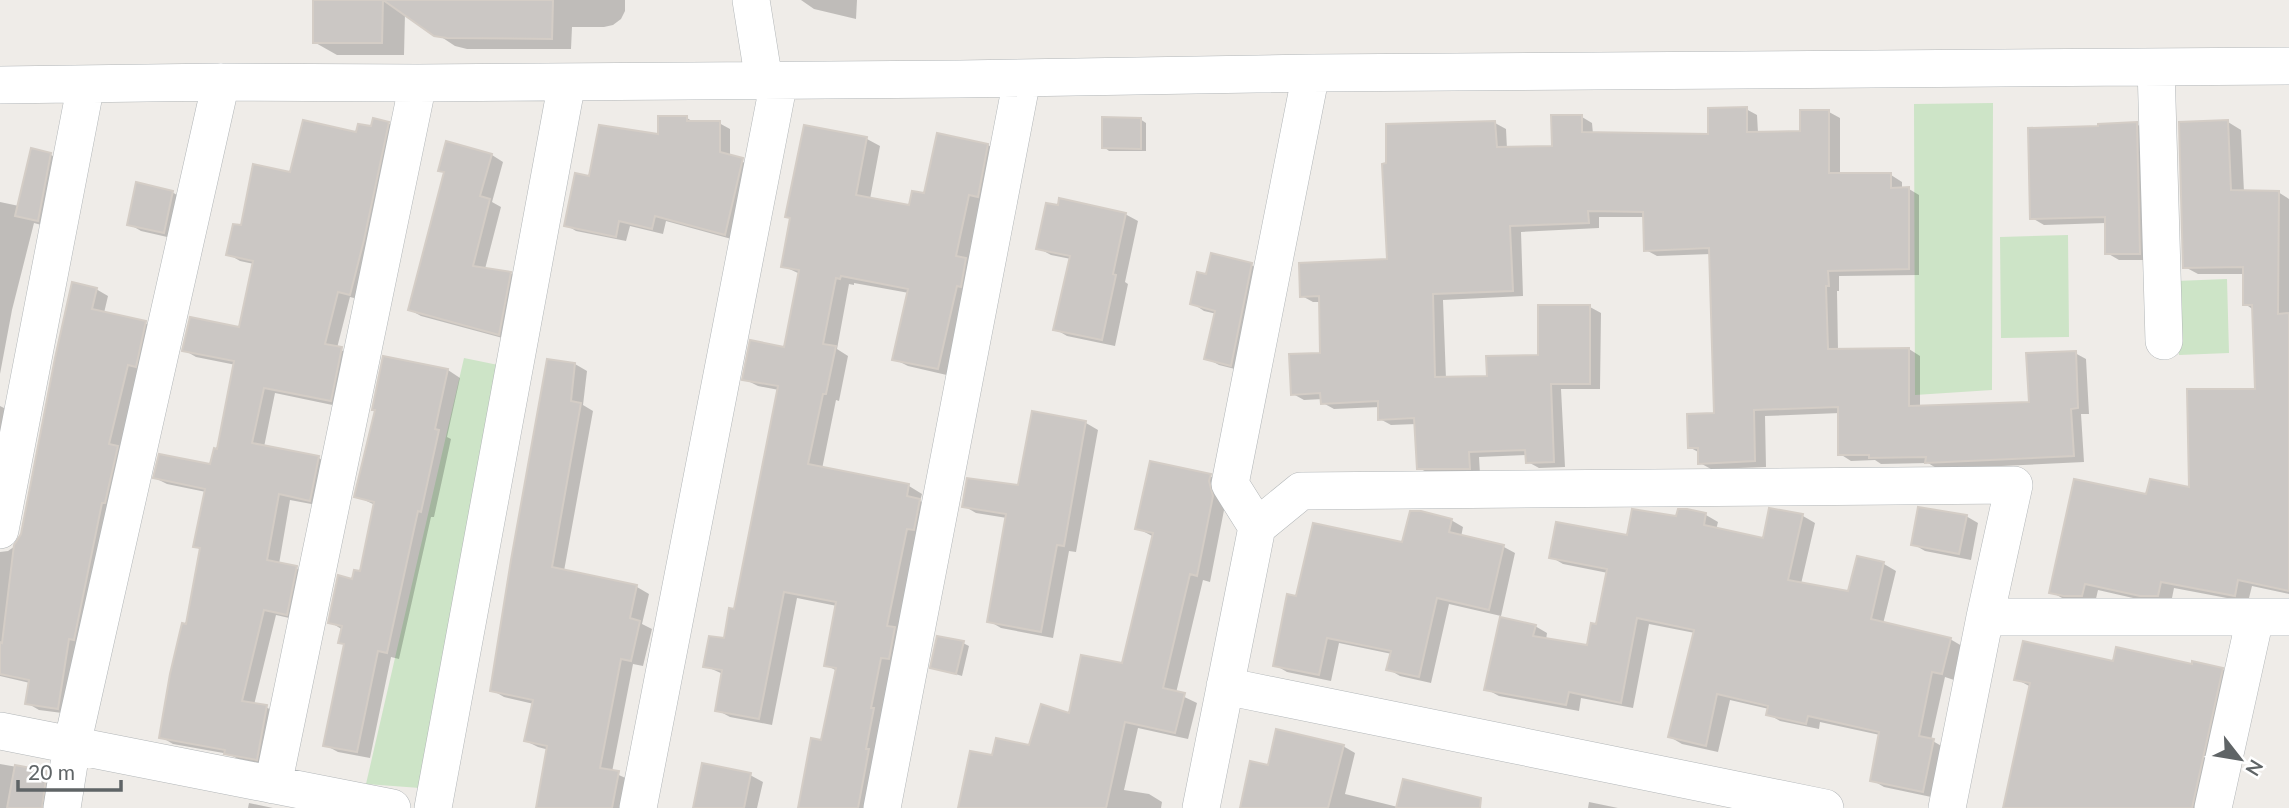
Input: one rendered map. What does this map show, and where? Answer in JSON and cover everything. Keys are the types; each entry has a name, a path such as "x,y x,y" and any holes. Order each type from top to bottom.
{"street":[{"path":"638,808 771,81 751,0"},
{"path":"0,85 1022,79 1311,73 2289,66"},
{"path":"2156,67 2164,341"},
{"path":"1257,527 1230,484 1311,73"},
{"path":"882,808 1022,79"},
{"path":"62,808 72,746 221,82"},
{"path":"433,808 568,82"},
{"path":"273,785 418,83"},
{"path":"0,530 86,84"},
{"path":"1200,808 1257,527 1301,491 2014,485 1947,808"},
{"path":"1985,617 2272,618 2213,808"},
{"path":"1225,686 1825,808"},
{"path":"0,731 72,746 230,792 273,785 392,808"}],"green space":[{"path":"1993,103 1992,390 1915,395 1914,104"},
{"path":"2068,235 2069,337 2001,338 2000,237"},
{"path":"2227,279 2229,353 2179,355 2176,281"},
{"path":"464,358 503,366 420,788 366,784"}],"building":[{"path":"313,0 383,0 382,43 313,43"},
{"path":"383,0 553,0 552,39 434,36"},
{"path":"1747,107 1747,132 1800,131 1800,110 1829,110 1829,173 1891,173 1891,188 1909,187 1909,269 1828,271 1828,349 1909,348 1909,406 2029,402 2026,353 2076,351 2078,408 2071,409 2074,456 1925,463 1926,457 1869,458 1869,455 1838,455 1838,407 1754,410 1755,461 1698,464 1698,448 1688,448 1687,414 1714,413 1709,248 1644,251 1643,212 1588,211 1589,223 1510,226 1513,291 1433,294 1435,377 1487,376 1486,356 1538,355 1538,305 1590,305 1590,384 1551,384 1554,462 1526,463 1525,450 1469,452 1470,469 1417,469 1414,418 1378,420 1378,401 1321,404 1320,393 1291,395 1289,354 1320,353 1319,296 1300,297 1299,263 1387,259 1382,164 1386,163 1386,124 1495,121 1497,147 1552,146 1551,115 1582,115 1582,132 1708,134 1708,108"},
{"path":"658,116 687,116 687,121 720,121 720,152 743,158 725,235 655,216 652,229 619,221 616,237 564,226 575,173 589,176 599,125 658,134"},
{"path":"1102,117 1141,118 1141,149 1102,148"},
{"path":"373,118 389,122 350,295 338,292 325,344 342,347 331,401 264,388 252,443 319,456 310,501 279,494 267,560 297,566 287,615 264,610 242,701 267,705 257,760 224,754 225,750 159,738 182,623 186,624 200,548 193,547 205,489 153,478 159,454 210,464 214,448 217,449 234,361 182,351 190,317 239,327 253,261 226,255 233,224 241,225 253,164 290,172 303,120 356,132 358,124 371,126"},
{"path":"2228,120 2231,190 2279,191 2278,314 2289,313 2289,591 2238,580 2235,596 2161,582 2158,596 2140,596 2085,584 2082,596 2049,593 2074,479 2146,494 2150,479 2189,487 2187,389 2255,389 2252,305 2243,305 2243,267 2183,268 2179,122"},
{"path":"2137,122 2140,254 2105,254 2105,217 2030,219 2028,128"},
{"path":"804,125 867,137 856,195 909,205 912,191 924,193 937,133 988,144 978,197 969,195 956,256 966,258 961,287 957,286 938,369 892,360 908,289 841,276 840,279 836,278 823,344 836,346 808,464 909,484 907,496 920,499 914,530 907,529 887,626 895,627 889,659 881,658 871,708 874,708 866,749 869,749 858,808 798,808 811,738 821,740 836,668 824,666 836,602 784,592 759,719 715,711 722,670 703,667 709,636 724,638 729,608 734,609 778,386 742,380 750,340 784,347 799,270 781,267 790,218 785,217"},
{"path":"446,141 492,154 480,196 490,199 473,266 511,272 499,335 408,310 444,172 438,171"},
{"path":"31,148 51,153 38,221 15,216"},
{"path":"136,182 173,191 164,233 127,225"},
{"path":"1059,198 1126,213 1102,340 1053,330 1070,256 1036,249 1046,203 1058,205"},
{"path":"1211,253 1252,263 1231,366 1204,359 1215,311 1190,304 1197,272 1206,274"},
{"path":"72,282 97,288 92,309 146,321 136,367 128,365 109,444 118,446 105,503 102,503 74,640 69,639 58,709 25,704 29,680 0,674 0,642 2,643 14,545 21,534"},
{"path":"383,356 448,369 435,429 439,430 421,512 418,511 387,653 378,651 357,752 323,746 344,644 338,643 342,626 328,623 338,575 352,579 354,570 360,571 374,502 354,497 375,410 372,410"},
{"path":"547,359 575,363 571,401 581,403 552,567 637,585 630,618 640,621 631,661 621,659 600,768 619,771 612,808 536,808 547,746 524,741 533,700 490,691"},
{"path":"1032,411 1086,421 1064,546 1057,545 1041,632 987,622 1006,514 962,507 967,478 1018,485"},
{"path":"1150,461 1211,474 1209,481 1213,496 1197,576 1190,574 1163,688 1185,693 1175,733 1125,722 1106,808 958,808 970,751 992,755 996,738 1029,745 1041,704 1069,713 1081,655 1122,663 1153,533 1135,529"},
{"path":"1918,507 1967,515 1959,554 1911,545"},
{"path":"1769,508 1803,514 1788,580 1848,591 1857,556 1884,562 1871,619 1951,638 1942,674 1932,672 1919,736 1934,739 1923,792 1870,781 1879,732 1808,716 1806,724 1766,715 1768,706 1717,694 1706,746 1668,737 1694,630 1637,618 1621,703 1569,692 1566,705 1484,690 1500,617 1536,625 1533,636 1587,645 1591,623 1596,624 1607,569 1549,558 1556,522 1627,535 1632,509 1676,516 1678,509 1687,509 1706,513 1704,525 1763,538"},
{"path":"1410,511 1452,519 1449,532 1504,545 1489,610 1437,598 1419,677 1386,670 1391,651 1327,638 1319,675 1273,666 1287,594 1296,596 1313,523 1402,542"},
{"path":"937,636 964,641 956,674 930,668"},
{"path":"2023,641 2113,661 2116,647 2223,668 2192,808 2003,808 2030,683 2014,680"},
{"path":"1276,729 1344,745 1328,808 1240,808 1250,761 1268,765"},
{"path":"702,763 751,773 744,808 693,808"},
{"path":"15,765 47,771 42,808 7,808"},
{"path":"1403,779 1481,798 1480,808 1396,808"}]}
